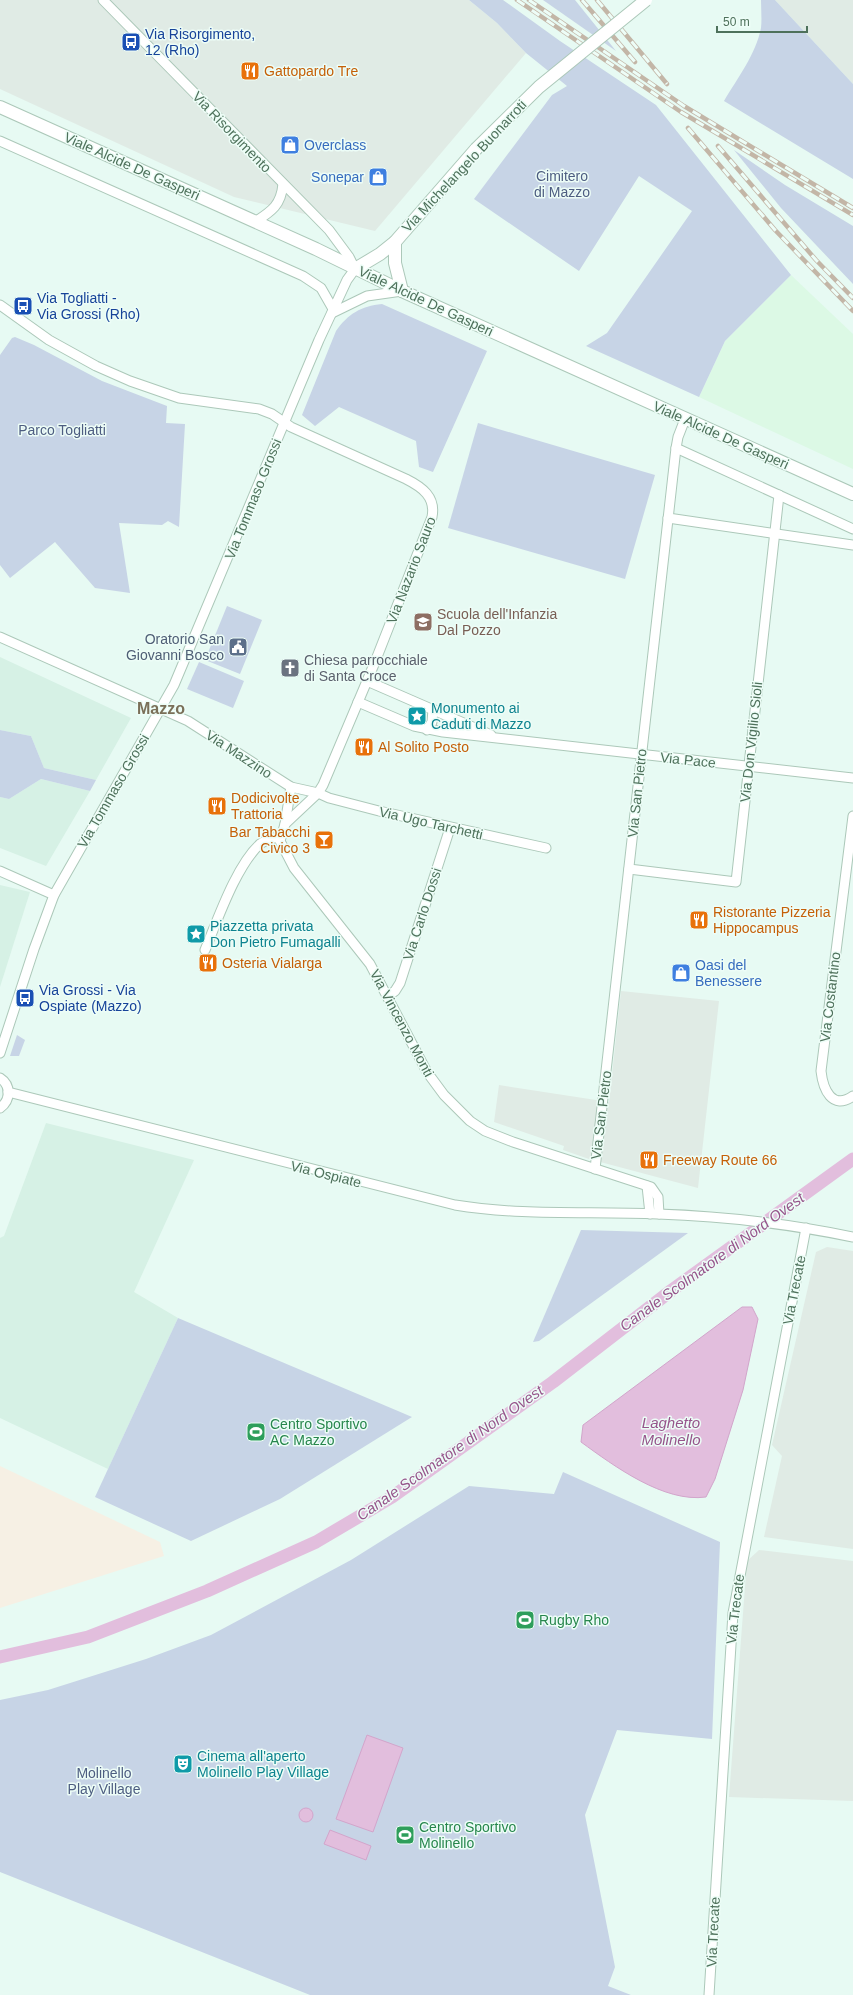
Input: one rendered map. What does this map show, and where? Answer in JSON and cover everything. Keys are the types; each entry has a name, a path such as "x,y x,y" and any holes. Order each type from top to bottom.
{"street":[{"name":"Via Risorgimento","path":"103,0 329,230 349,257 355,268"},
{"name":"Via Michelangelo Buonarroti","path":"355,268 380,254 395,242 476,149 539,87 646,0"},
{"name":"Viale Alcide De Gasperi","path":"0,107 255,222 402,291 853,494"},
{"path":"0,141 303,276 321,288 332,311 367,296 402,291 395,263 395,242"},
{"path":"255,222 272,212 282,196 283,184"},
{"name":"Via Tommaso Grossi","path":"0,1053 34,949 54,895 162,708 208,608 332,311 347,280 355,268"},
{"name":"Via Nazario Sauro","path":"0,305 49,340 96,366 130,381 179,398 259,409 285,422 291,427 406,478 428,494 432,504 432,517 358,702 323,785 318,793"},
{"name":"Via San Pietro","path":"595,1169 676,448 685,419"},
{"path":"676,448 853,529"},
{"name":"Via Don Vigilio Sioli","path":"629,869 736,882 779,495"},
{"path":"668,518 853,545"},
{"name":"Via Mazzino","path":"0,637 162,708 188,721 291,787 318,793"},
{"name":"Via Pace","path":"367,680 500,739"},
{"name":"Via Pace","path":"358,702 427,730 853,778"},
{"path":"427,730 432,722 433,709"},
{"path":"205,950 244,865 260,844 269,839 280,837 285,824 291,787"},
{"path":"285,824 318,793"},
{"name":"Via Ugo Tarchetti","path":"318,793 348,803 450,828 546,848"},
{"name":"Via Costantino","path":"853,816 821,1071 822,1083 832,1098 838,1102 847,1100 853,1096"},
{"name":"Via Carlo Dossi","path":"388,996 395,991 400,984 450,828"},
{"name":"Via Vincenzo Monti","path":"280,837 282,849 294,868 370,964 388,996 410,1042 427,1072 444,1095 470,1121 497,1136 647,1186 655,1191 658,1197 655,1214"},
{"path":"0,871 54,895"},
{"path":"0,1078 7,1086 8,1092 6,1101 0,1108"},
{"name":"Via Ospiate","path":"8,1092 455,1205 499,1211 655,1214"},
{"path":"655,1214 785,1225 853,1237"},
{"name":"Via Trecate","path":"710,1995 732,1613 806,1228"}],"shaded area":[{"path":"0,0 469,0 497,23 526,53 375,231 234,197 0,89"},
{"path":"775,0 853,0 853,84"},
{"path":"791,275 853,334 853,469 699,397 725,341"},
{"path":"0,657 131,718 96,780 44,768 31,736 0,730"},
{"path":"41,779 90,791 46,866 0,848 0,797 9,799"},
{"path":"0,885 30,892 0,987"},
{"path":"621,991 719,1001 698,1188 589,1159 563,1150 564,1146 494,1122 499,1085 609,1102"},
{"path":"46,1123 194,1160 134,1292 178,1318 108,1469 0,1418 0,1238 4,1236"},
{"path":"827,1247 853,1251 853,1549 764,1537 782,1456 772,1445 816,1252"},
{"path":"0,1466 160,1542 164,1556 0,1608"},
{"path":"759,1550 853,1561 853,1801 729,1797 747,1561"}],"green space":[{"name":"Cimitero di Mazzo","path":"469,0 503,0 560,41 656,105 791,275 725,341 699,397 586,346 607,333 692,211 639,176 579,271 474,199 552,95 567,86 526,53 497,23"},
{"path":"543,0 575,0 616,51"},
{"path":"761,0 775,0 853,84 853,179 724,101 751,57 759,38 761,28"},
{"path":"734,150 785,185 853,226 853,284 781,208"},
{"path":"382,304 487,351 433,472 419,467 416,441 339,407 315,426 302,415 336,331 345,320 361,309"},
{"name":"Parco Togliatti","path":"15,337 34,345 102,381 167,406 166,423 185,424 179,527 168,521 162,525 119,523 130,593 95,588 55,542 10,578 0,565 0,355 12,338"},
{"path":"478,423 655,475 625,579 448,528"},
{"path":"227,606 262,620 240,674 205,660"},
{"path":"199,662 244,681 233,708 187,689"},
{"path":"0,730 31,736 44,768 96,780 90,791 41,779 9,799 0,797"},
{"path":"17,1035 25,1040 19,1056 10,1056"},
{"path":"581,1230 688,1233 539,1341 533,1342"},
{"name":"Centro Sportivo AC Mazzo","path":"178,1318 412,1417 280,1499 191,1541 95,1497"},
{"name":"Molinello Play Village","path":"563,1472 720,1542 712,1739 617,1730 585,1815 615,1967 608,1986 631,1995 310,1995 0,1872 0,1700 48,1690 146,1659 211,1635 351,1560 469,1486 554,1494"}],"water":[{"name":"Laghetto Molinello","path":"742,1307 752,1307 758,1319 743,1390 715,1479 706,1497 690,1497 657,1489 624,1472 581,1442 583,1425"},
{"path":"367,1735 403,1748 373,1832 336,1819"},
{"path":"303,1808 309,1808 313,1812 313,1818 309,1822 303,1822 299,1818 299,1812"},
{"path":"330,1830 371,1846 366,1860 324,1844"}],"waterway":[{"name":"Canale Scolmatore di Nord Ovest","path":"0,1657 88,1637 207,1591 316,1542 392,1497 553,1382 672,1290 853,1159"}],"railway":[{"path":"517,0 681,112 853,215"},
{"path":"529,0 684,106 853,208"},
{"path":"582,0 635,62"},
{"path":"597,0 667,84"},
{"path":"688,128 775,230 853,311"},
{"path":"718,146 816,260 853,298"}],"place":[{"name":"Via Risorgimento, 12 (Rho)","path":"131,42"},
{"name":"Gattopardo Tre","path":"250,71"},
{"name":"Overclass","path":"290,145"},
{"name":"Sonepar","path":"378,177"},
{"name":"Via Togliatti - Via Grossi (Rho)","path":"23,306"},
{"name":"Scuola dell'Infanzia Dal Pozzo","path":"423,622"},
{"name":"Oratorio San Giovanni Bosco","path":"238,647"},
{"name":"Chiesa parrocchiale di Santa Croce","path":"290,668"},
{"name":"Monumento ai Caduti di Mazzo","path":"417,716"},
{"name":"Al Solito Posto","path":"364,747"},
{"name":"Dodicivolte Trattoria","path":"217,806"},
{"name":"Bar Tabacchi Civico 3","path":"324,840"},
{"name":"Ristorante Pizzeria Hippocampus","path":"699,920"},
{"name":"Piazzetta privata Don Pietro Fumagalli","path":"196,934"},
{"name":"Osteria Vialarga","path":"208,963"},
{"name":"Oasi del Benessere","path":"681,973"},
{"name":"Via Grossi - Via Ospiate (Mazzo)","path":"25,998"},
{"name":"Freeway Route 66","path":"649,1160"},
{"name":"Centro Sportivo AC Mazzo","path":"256,1432"},
{"name":"Rugby Rho","path":"525,1620"},
{"name":"Cinema all'aperto Molinello Play Village","path":"183,1764"},
{"name":"Centro Sportivo Molinello","path":"405,1835"}],"district":[{"name":"Mazzo","path":"161,708"}]}
